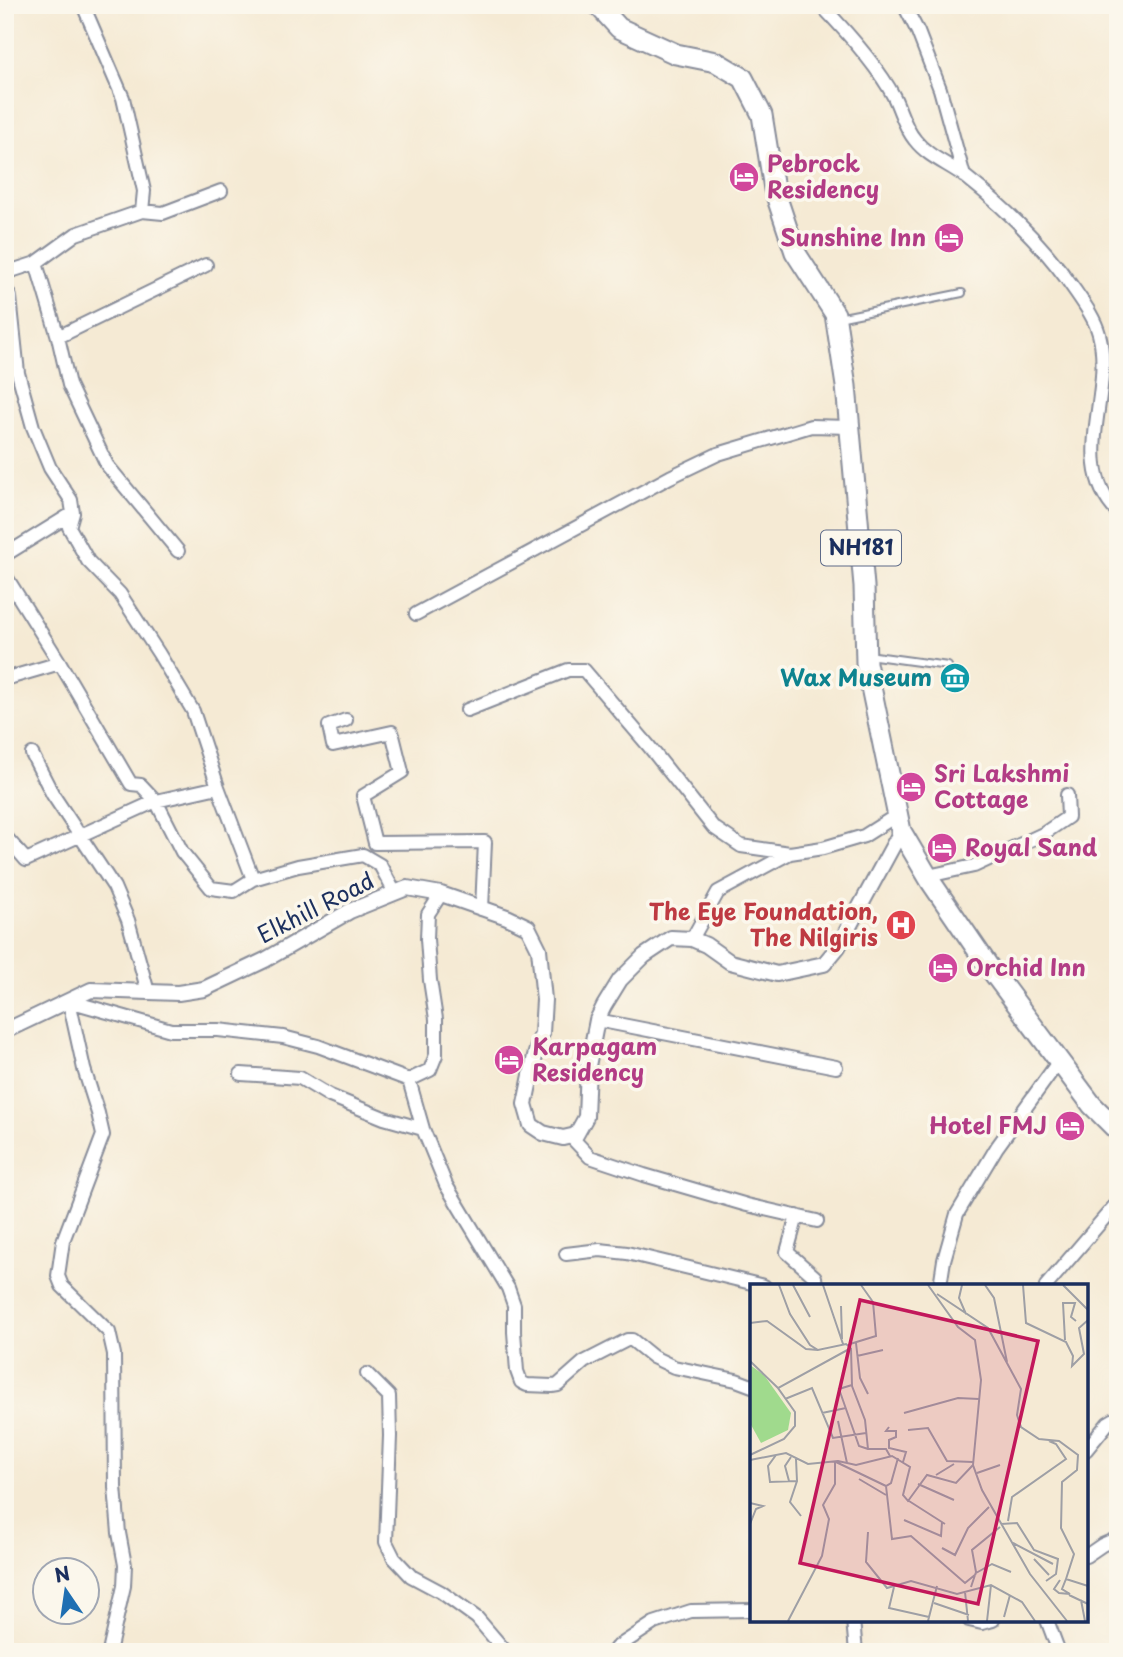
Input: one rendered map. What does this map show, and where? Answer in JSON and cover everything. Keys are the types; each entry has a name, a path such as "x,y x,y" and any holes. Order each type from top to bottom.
{"highway":[{"name":"NH181","path":"598,5 620,28 676,54 716,62 743,78 762,115 774,189 795,252 836,318 846,386 864,586 866,663 899,823 928,876 989,967 1092,1105 1118,1131"}],"street":[{"path":"83,5 123,98 144,191 142,211"},
{"path":"821,5 881,76 915,141 930,155 964,176 1026,230 1087,308 1099,333 1103,360 1093,447 1094,470 1108,503 1118,513"},
{"path":"904,5 918,32 940,89 964,176"},
{"path":"5,273 36,263 76,234 142,211 163,213 221,191"},
{"path":"36,263 69,385 107,465 178,551"},
{"path":"58,337 206,265"},
{"path":"7,295 18,373 33,427 50,468 71,500 73,513 69,527 88,561 120,594 193,711 253,879"},
{"path":"416,614 670,477 718,454 811,426 850,427"},
{"path":"5,555 73,513"},
{"path":"5,575 131,784 141,785 156,801 182,852 211,888 234,891 253,879 298,866 363,855 380,864 395,893"},
{"path":"5,679 60,663"},
{"path":"467,710 568,670 584,670 713,827 741,846 790,853 823,848 899,823"},
{"path":"346,720 329,726 333,745 392,732 402,772 363,796 375,844 485,842 482,909"},
{"path":"32,754 54,795 114,887 128,920 148,992"},
{"path":"5,836 26,860 156,801 218,787"},
{"path":"928,876 974,866 1043,834 1068,817 1067,795"},
{"path":"817,1221 747,1205 590,1157 571,1137 576,1135 586,1117 588,1066 597,1020 620,980 644,956 671,938 692,939 706,945 730,962 776,974 824,964 838,947 899,823"},
{"path":"692,939 718,892 790,853"},
{"name":"Elkhill Road","path":"5,1031 91,990 178,993 204,989 265,960 350,911 407,888 441,894 528,927 539,949 544,1000 542,1033 525,1104 531,1125 543,1133 563,1139 571,1137"},
{"path":"109,1652 124,1586 125,1565 115,1487 114,1354 109,1332 62,1286 58,1276 63,1241 103,1135 84,1069 69,1001 172,1030 218,1030 283,1037 409,1080 430,1070 436,1055 436,1019 427,939 428,914 441,894"},
{"path":"597,1020 836,1067"},
{"path":"940,1284 957,1214 997,1147 1059,1061"},
{"path":"241,1073 300,1078 330,1096 384,1118 423,1129"},
{"path":"409,1080 423,1129 446,1185 508,1288 514,1305 517,1371 521,1382 527,1385 558,1385 584,1362 632,1340 653,1357 674,1367 750,1385"},
{"path":"1048,1284 1118,1202"},
{"path":"797,1216 787,1252 815,1277 816,1284"},
{"path":"566,1254 600,1250 627,1253 756,1284"},
{"path":"367,1374 389,1396 386,1542 394,1558 411,1576 477,1618 506,1652"},
{"path":"1088,1448 1108,1423 1118,1417"},
{"path":"1088,1555 1118,1538"},
{"path":"613,1652 615,1648 654,1623 691,1611 750,1610"},
{"path":"853,1622 856,1652"},
{"path":"1048,1622 1059,1652"}],"lane":[{"path":"836,318 962,293"},
{"path":"866,654 948,666"}],"place":[{"name":"Pebrock Residency","path":"744,177"},
{"name":"Sunshine Inn","path":"949,238"},
{"name":"Wax Museum","path":"955,678"},
{"name":"Sri Lakshmi Cottage","path":"911,787"},
{"name":"Royal Sand","path":"942,848"},
{"name":"The Eye Foundation, The Nilgiris","path":"901,925"},
{"name":"Orchid Inn","path":"943,968"},
{"name":"Karpagam Residency","path":"509,1060"},
{"name":"Hotel FMJ","path":"1070,1126"}]}
